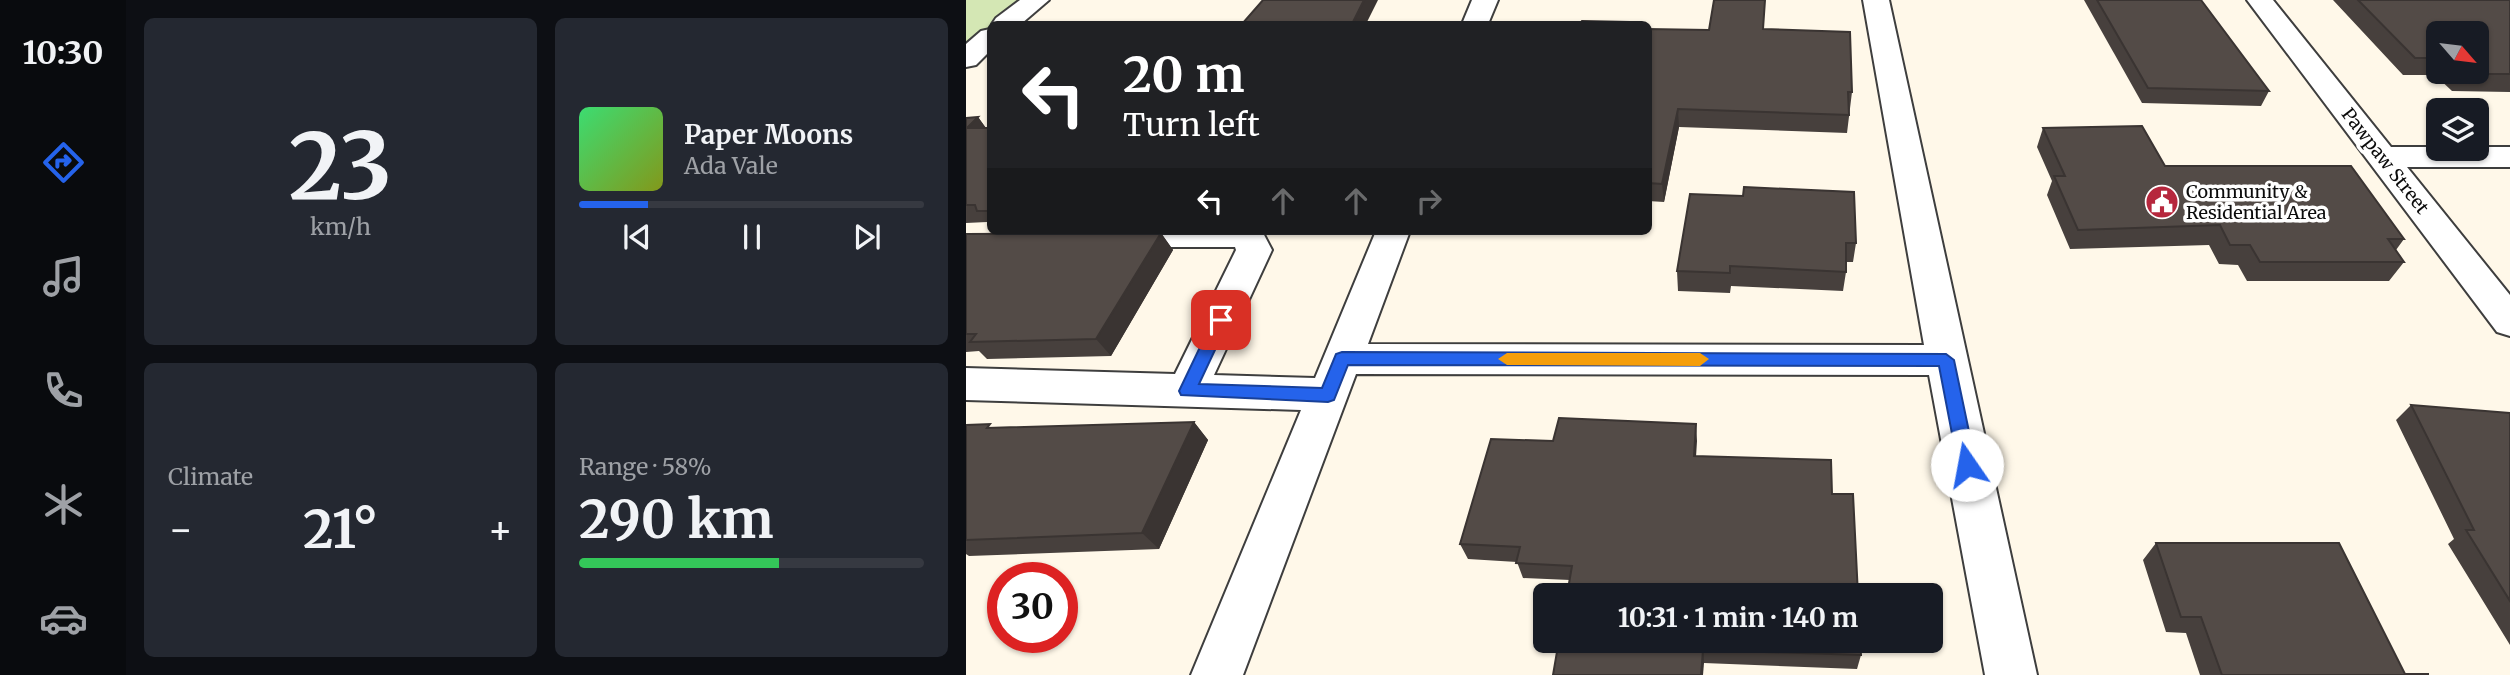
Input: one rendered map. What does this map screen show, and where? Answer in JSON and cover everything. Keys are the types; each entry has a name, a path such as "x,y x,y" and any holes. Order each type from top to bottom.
{"street":[{"path":"1009,21 1036,0"},
{"path":"1476,21 1485,0"},
{"path":"1876,0 2011,675"},
{"name":"Pawpaw Street","path":"2260,0 2510,322"},
{"path":"966,59 987,40"},
{"path":"2381,157 2510,157"},
{"path":"1074,236 1247,235 1254,250 1187,391"},
{"path":"1217,675 1391,235"},
{"path":"966,384 1187,391 1335,377 1946,360"}],"green space":[{"path":"966,0 1038,0 1013,21 987,21 987,43 966,61"}],"building":[{"path":"1263,0 1364,0 1354,21 1245,21"},
{"path":"1714,0 1765,0 1763,29 1850,32 1852,92 1848,92 1849,115 1678,109 1662,184 1652,183 1652,29 1709,30"},
{"path":"2097,0 2201,0 2269,91 2148,88"},
{"path":"2358,0 2510,0 2510,74 2489,74 2489,21 2426,21 2426,58 2415,58"},
{"path":"978,117 967,128 987,128 987,211 977,211 975,205 966,205 966,118"},
{"path":"2142,126 2165,166 2351,166 2404,239 2388,239 2404,262 2260,262 2250,245 2230,245 2220,225 2078,230 2054,176 2065,176 2043,128"},
{"path":"1744,187 1854,192 1856,243 1846,243 1846,272 1730,266 1730,273 1677,271 1690,194 1743,196"},
{"path":"966,234 1160,235 1096,339 970,342 976,334 966,334"},
{"path":"2411,405 2510,413 2510,601 2466,530 2474,530"},
{"path":"1559,418 1696,424 1694,456 1831,460 1832,494 1853,494 1857,583 1569,583 1572,566 1516,563 1520,547 1460,544 1491,439 1553,441"},
{"path":"1194,422 1142,533 966,540 966,425 990,424 987,428"},
{"path":"2156,543 2339,543 2405,674 2428,675 2222,675 2201,617 2181,617"},
{"path":"1557,653 1703,653 1701,675 1553,675"},
{"path":"1798,653 1861,653 1861,655"}],"slow traffic":[{"path":"1507,359 1700,359"}],"place":[{"name":"Community & Residential Area","path":"2162,202"}],"route":[{"path":"1221,320 1187,391 1328,395 1342,359 1946,360 1967,465"}]}
